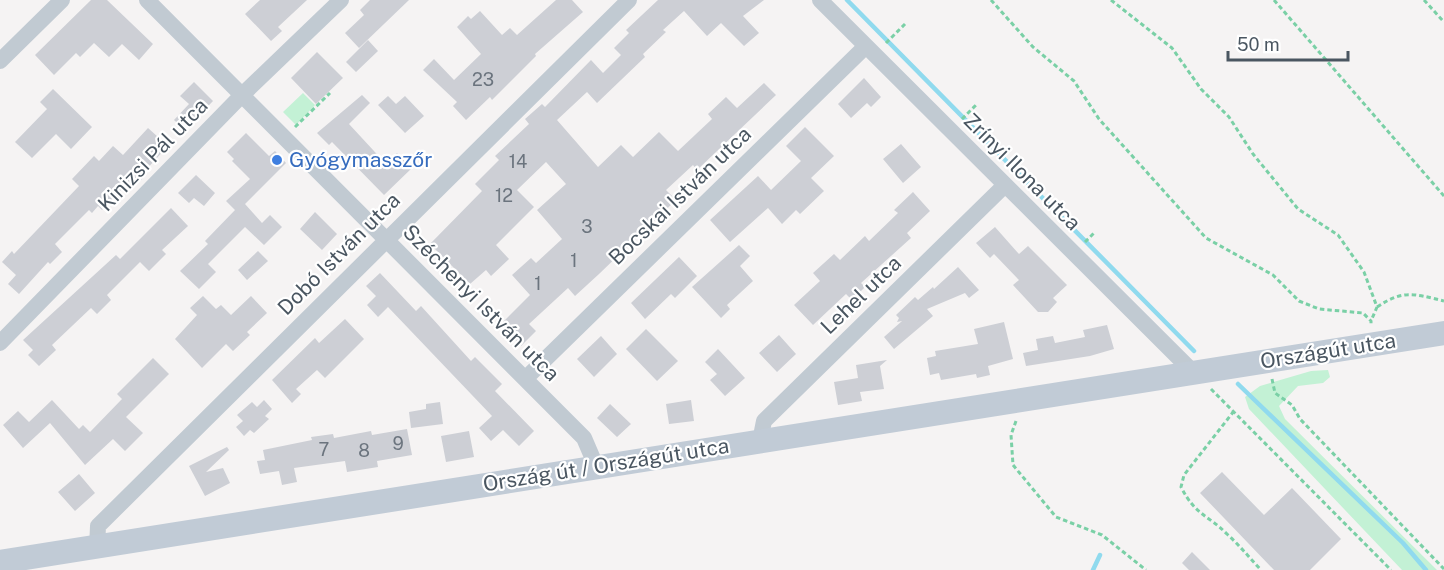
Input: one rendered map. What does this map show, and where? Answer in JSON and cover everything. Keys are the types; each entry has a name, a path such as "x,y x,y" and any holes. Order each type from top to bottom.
{"main road":[{"name":"Országút utca","path":"1203,372 1268,361 1371,333 1444,333"},
{"name":"Ország út / Országút utca","path":"0,562 97,549 596,466 1022,402 1203,372"}],"street":[{"path":"0,61 62,0"},
{"name":"Széchenyi István utca","path":"147,0 584,438 596,466"},
{"name":"Kinizsi Pál utca","path":"0,344 242,95 341,0"},
{"name":"Dobó István utca","path":"97,549 98,526 629,0"},
{"name":"Zrínyi Ilona utca","path":"820,0 1004,186 1203,372"},
{"name":"Bocskai István utca","path":"525,379 866,46"},
{"name":"Lehel utca","path":"760,441 764,421 1004,186"}],"path":[{"path":"991,0 1033,47 1074,81 1099,119 1206,238 1273,274 1299,301 1319,309 1363,313 1371,333"},
{"path":"1110,0 1172,48 1201,89 1229,117 1253,154 1298,209 1338,235 1364,272 1377,307 1371,333"},
{"path":"1274,0 1444,196"},
{"path":"1424,0 1444,22"},
{"path":"884,46 905,24"},
{"path":"284,137 330,93"},
{"path":"959,122 976,104"},
{"path":"1090,236 1094,233"},
{"path":"1377,307 1396,294 1414,294 1444,300"},
{"path":"1268,361 1275,393 1292,405 1300,418 1444,569"},
{"path":"1203,372 1234,411 1391,570"},
{"path":"1022,402 1011,435 1013,465 1056,517 1102,535 1146,570"},
{"path":"1234,411 1184,476 1181,487 1189,502 1206,519 1225,532 1260,569"}],"green space":[{"path":"303,93 315,105 296,125 283,112"},
{"path":"1328,370 1330,377 1323,383 1298,386 1279,406 1285,419 1437,570 1402,570 1249,409 1245,397 1260,386 1311,371"}],"building":[{"path":"91,0 107,0 153,44 139,60 122,44 109,57 94,43 80,57 76,53 54,75 35,55"},
{"path":"260,0 307,0 278,27 282,31 271,41 245,14"},
{"path":"370,0 409,0 359,48 345,33 364,15 360,10"},
{"path":"556,0 572,0 583,12 535,54 536,56 492,100 490,97 466,120 453,106 457,102 423,70 434,59 454,80 481,54 457,27 468,16 471,19 480,11 502,35 510,28 517,35"},
{"path":"658,0 764,0 743,16 759,33 744,46 721,23 707,36 684,11 663,30 666,32 643,54 645,57 597,103 587,92 557,120 598,167 621,145 633,157 659,132 678,151 712,119 708,114 726,97 737,108 764,83 776,95 697,170 693,165 666,190 676,200 599,274 575,296 568,288 529,324 536,331 521,346 500,325 530,295 512,275 531,258 536,263 562,239 537,210 566,184 546,162 517,190 534,207 496,245 509,259 491,276 486,270 470,284 430,244 482,191 475,184 499,160 495,156 529,124 525,119 542,104 545,107 591,60 603,73 621,55 614,48 629,33 626,30"},
{"path":"368,40 378,51 356,72 346,62"},
{"path":"317,52 343,78 316,104 291,78"},
{"path":"864,78 881,97 871,107 867,103 851,118 838,104"},
{"path":"194,82 213,101 185,130 174,120 189,104 180,96"},
{"path":"53,89 92,127 71,149 56,134 32,158 15,142 47,109 40,102"},
{"path":"362,95 370,103 349,124 386,164 397,153 412,168 384,195 332,142 329,145 317,133"},
{"path":"388,96 396,104 405,96 424,116 405,133 378,105"},
{"path":"805,127 834,156 811,178 824,191 800,214 796,210 782,224 768,208 730,242 710,220 758,176 771,190 801,161 786,146"},
{"path":"148,128 168,146 142,174 145,176 135,186 132,183 125,190 123,188 102,210 98,206 92,213 89,210 55,244 62,252 50,264 48,262 19,294 8,284 16,275 2,262 12,251 14,254 79,186 72,179 94,156 99,161 113,146 123,155"},
{"path":"246,133 269,156 275,151 286,163 245,204 262,223 270,215 282,227 264,245 245,227 208,264 216,272 199,289 180,271 208,244 205,241 235,210 226,201 250,179 232,161 234,159 227,152"},
{"path":"901,144 921,167 903,183 883,159"},
{"path":"196,175 215,193 204,206 194,198 189,203 178,193"},
{"path":"913,192 930,211 907,233 911,238 861,283 865,287 852,300 846,294 813,325 794,305 820,281 813,273 834,254 840,260 865,236 869,241 898,213 894,210"},
{"path":"171,208 188,226 162,250 166,254 149,271 140,262 107,295 111,300 97,314 91,308 52,345 56,350 39,366 28,355 33,350 23,340 116,255 120,259"},
{"path":"315,212 337,234 322,250 300,229"},
{"path":"995,227 1019,254 1028,246 1067,285 1053,298 1057,302 1048,312 1038,312 1013,285 1019,280 994,254 990,258 976,243"},
{"path":"739,245 750,256 740,266 753,281 727,305 730,309 721,318 692,287"},
{"path":"258,251 268,261 247,280 238,270"},
{"path":"679,257 697,276 675,298 671,294 645,319 631,303"},
{"path":"958,267 979,290 969,298 965,293 927,309 933,316 894,349 884,337 902,321 897,322 899,318 896,315 915,297 918,300 933,287 934,289"},
{"path":"380,273 416,311 421,306 471,361 475,357 502,384 495,391 534,431 519,446 503,430 491,441 479,428 492,416 388,307 378,317 367,305 376,296 366,286"},
{"path":"203,296 216,309 221,305 231,315 251,296 267,313 247,332 250,335 233,351 226,344 202,368 175,339 197,315 190,308"},
{"path":"345,319 364,339 325,378 317,370 296,389 301,394 292,403 272,380 315,338 319,343"},
{"path":"1004,322 1013,359 988,366 990,375 977,378 976,374 941,380 939,373 930,375 927,358 936,356 935,351 978,344 974,329"},
{"path":"1107,325 1114,349 1090,356 1026,366 1023,353 1038,350 1036,339 1053,336 1055,343 1085,337 1083,330"},
{"path":"646,329 678,361 657,381 626,349"},
{"path":"779,335 796,354 777,372 759,353"},
{"path":"601,336 617,354 594,377 577,359"},
{"path":"718,349 745,378 725,396 710,380 717,374 705,362"},
{"path":"153,358 169,374 126,417 143,433 125,451 113,439 85,465 50,423 23,448 3,425 18,411 29,422 52,400 79,429 83,425 90,432 122,399 117,394"},
{"path":"887,360 880,366 884,389 860,392 862,401 838,405 834,382 858,378 856,365"},
{"path":"264,400 272,409 265,416 269,419 254,433 250,430 244,436 236,427 243,421 237,415 252,402 257,407"},
{"path":"691,400 694,421 669,424 666,404"},
{"path":"440,402 443,424 411,428 409,412 426,409 426,404"},
{"path":"610,404 631,424 617,437 597,418"},
{"path":"407,429 412,455 377,461 378,467 347,472 345,461 294,468 297,482 282,485 279,471 260,474 257,461 265,460 263,450 312,440 311,437 333,434 334,438 371,431 372,435"},
{"path":"469,431 474,457 446,462 441,436"},
{"path":"227,447 229,450 206,472 223,468 230,483 205,496 189,466"},
{"path":"1222,472 1264,515 1292,488 1341,539 1310,570 1274,570 1200,493"},
{"path":"79,474 95,493 75,511 58,492"},
{"path":"1192,552 1210,570 1189,570 1182,563"}],"waterway":[{"path":"847,0 1194,351"},
{"path":"1238,384 1403,543 1426,570"},
{"path":"1093,570 1100,555"}],"place":[{"name":"Gyógymasszőr","path":"277,160"}]}
